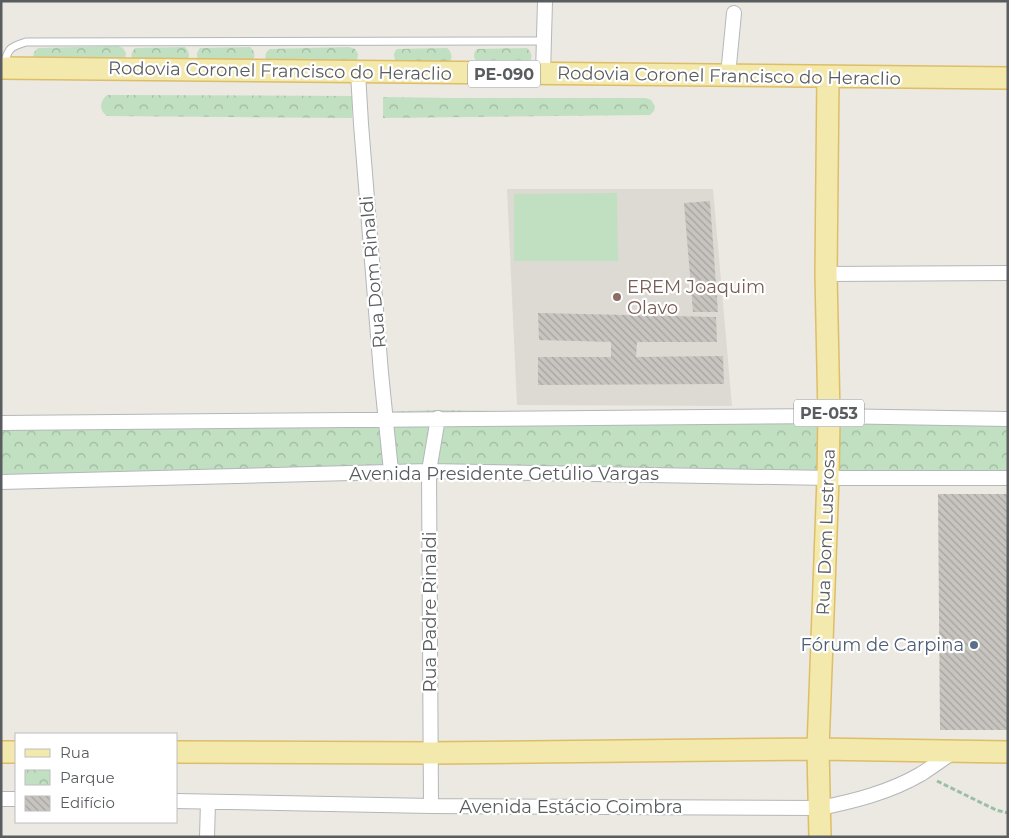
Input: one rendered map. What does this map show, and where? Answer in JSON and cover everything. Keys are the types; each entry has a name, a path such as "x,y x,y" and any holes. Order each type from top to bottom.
{"main road":[{"name":"Rodovia Coronel Francisco do Heraclio","path":"2,68 1008,78"},
{"name":"Rua Dom Lustrosa","path":"820,837 818,749 829,416 826,274 828,77"},
{"path":"178,752 430,753 818,749 1008,752"},
{"path":"1,752 15,752"}],"street":[{"path":"543,74 545,1"},
{"path":"728,75 734,13"},
{"name":"Rua Dom Rinaldi","path":"358,73 385,419 391,471"},
{"path":"826,274 1008,273"},
{"path":"1,423 829,416 1008,419"},
{"name":"Rua Padre Rinaldi","path":"431,806 429,471 438,418"},
{"name":"Avenida Presidente Getúlio Vargas","path":"1,482 391,471 828,478 1008,478"},
{"name":"Avenida Estácio Coimbra","path":"178,801 431,806 820,808 863,799 886,790 921,774 953,752"},
{"path":"1,798 15,799"},
{"path":"207,837 208,802"}],"lane":[{"path":"2,68 7,53 14,46 26,42 544,41"}],"path":[{"path":"921,774 996,810 1008,813"}],"shaded area":[{"name":"EREM Joaquim Olavo","path":"507,189 713,189 732,406 517,405"}],"green space":[{"path":"118,46 123,48 126,53 125,60 35,61 33,56 38,48"},
{"path":"185,47 189,53 188,60 133,59 132,56 135,48"},
{"path":"250,47 254,55 252,62 198,59 197,56 200,48"},
{"path":"349,47 355,49 358,54 357,61 266,61 267,51 270,49"},
{"path":"447,48 451,55 449,63 397,62 394,57 397,49"},
{"path":"527,48 531,55 529,63 477,62 474,57 477,49"},
{"path":"107,95 352,96 352,118 107,116 101,106 102,100"},
{"path":"383,97 646,98 651,100 655,106 654,111 650,115 383,118"},
{"path":"617,193 618,261 514,261 514,194"},
{"path":"439,410 831,417 827,477 427,467 1,481 1,423"},
{"path":"834,418 1008,420 1008,477 830,476"}],"building":[{"path":"710,201 718,312 693,312 684,203"},
{"path":"538,313 716,317 717,342 637,342 636,357 723,356 724,384 538,385 538,357 611,357 611,342 539,340"},
{"name":"Fórum de Carpina","path":"938,494 1008,494 1008,730 940,730"}],"place":[{"name":"EREM Joaquim Olavo","path":"617,297"},
{"name":"Fórum de Carpina","path":"974,645"}]}
